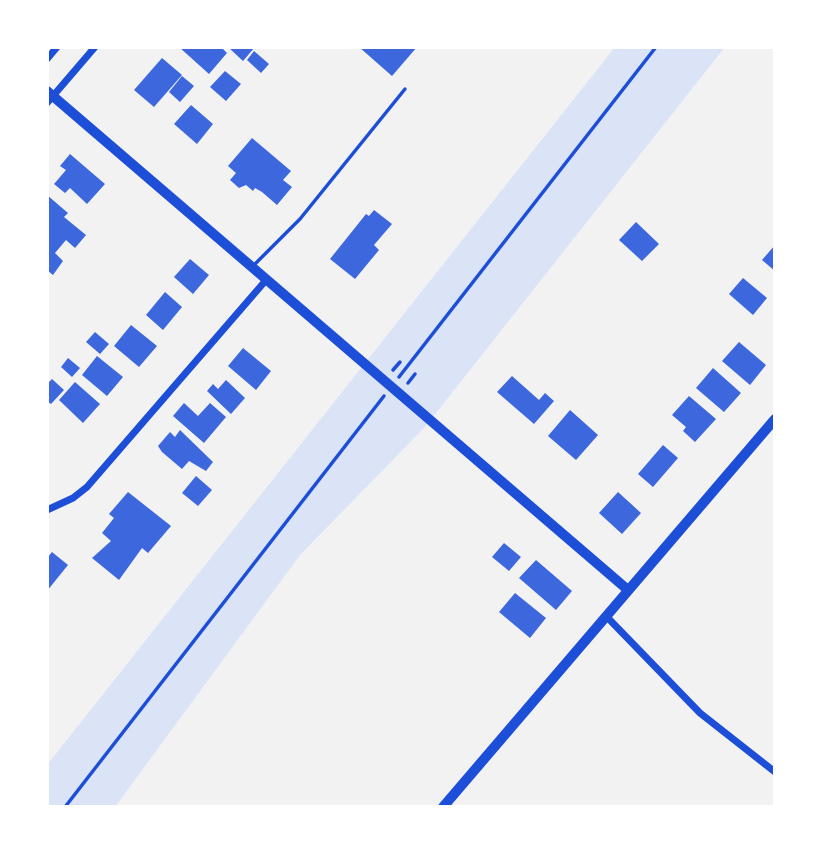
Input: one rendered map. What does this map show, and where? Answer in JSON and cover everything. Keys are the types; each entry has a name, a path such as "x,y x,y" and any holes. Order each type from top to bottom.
{"main road":[{"path":"443,807 775,419"}],"street":[{"path":"47,59 57,47"},
{"path":"95,47 49,97 267,279 628,590"},
{"path":"47,510 73,498 88,487 267,279"},
{"path":"606,616 701,713 775,772"}],"lane":[{"path":"252,267 300,219 405,89"}],"path":[{"path":"65,807 656,47"},
{"path":"393,370 400,362"},
{"path":"408,383 415,374"}],"shaded area":[{"path":"615,47 725,47 425,427 300,555 115,807 47,807 47,765"}],"building":[{"path":"179,47 221,47 227,53 209,74"},
{"path":"228,47 255,47 243,61"},
{"path":"359,47 417,47 392,76"},
{"path":"254,51 269,64 261,73 247,60"},
{"path":"162,58 182,75 154,107 134,90"},
{"path":"225,71 241,84 226,101 210,87"},
{"path":"182,76 194,86 180,102 169,92"},
{"path":"191,105 213,124 197,144 174,124"},
{"path":"252,138 291,171 283,180 292,187 277,205 255,188 253,191 246,185 239,188 230,180 236,173 228,166"},
{"path":"70,154 105,184 87,204 70,188 65,193 54,184 66,170 60,166"},
{"path":"47,195 68,213 64,217 86,235 75,248 66,240 55,253 63,261 53,275 47,270"},
{"path":"374,210 392,224 374,245 379,250 355,279 330,259 366,214 369,216"},
{"path":"636,222 659,244 642,261 619,240"},
{"path":"775,245 775,271 762,260"},
{"path":"190,259 209,275 193,294 174,277"},
{"path":"743,278 767,298 753,315 729,294"},
{"path":"165,292 182,307 163,330 146,315"},
{"path":"131,325 157,346 139,367 114,346"},
{"path":"95,332 109,344 100,354 86,342"},
{"path":"739,342 766,365 750,385 722,361"},
{"path":"243,348 271,371 256,390 228,366"},
{"path":"97,356 123,377 107,396 82,375"},
{"path":"68,358 80,368 72,377 61,367"},
{"path":"713,368 741,393 724,412 696,388"},
{"path":"512,376 539,400 545,393 554,401 534,424 497,392"},
{"path":"52,379 64,390 51,404 47,401 47,384"},
{"path":"226,380 245,398 231,414 207,391 213,384 218,389"},
{"path":"75,382 100,404 83,423 59,400"},
{"path":"689,396 716,419 695,442 683,431 686,427 672,415"},
{"path":"184,403 198,416 210,403 226,417 204,443 173,416"},
{"path":"570,410 598,435 576,460 548,436"},
{"path":"180,430 213,462 206,471 189,461 182,469 158,446 170,432 175,437"},
{"path":"663,445 678,458 653,487 638,474"},
{"path":"196,476 212,490 198,506 182,493"},
{"path":"128,492 171,526 148,553 142,548 119,580 92,558 111,541 102,533 114,518 109,514"},
{"path":"618,492 641,513 622,534 599,513"},
{"path":"504,543 521,557 509,571 492,557"},
{"path":"52,552 68,565 47,591 47,558"},
{"path":"536,560 572,591 556,610 519,578"},
{"path":"515,593 546,618 530,638 499,612"}]}
